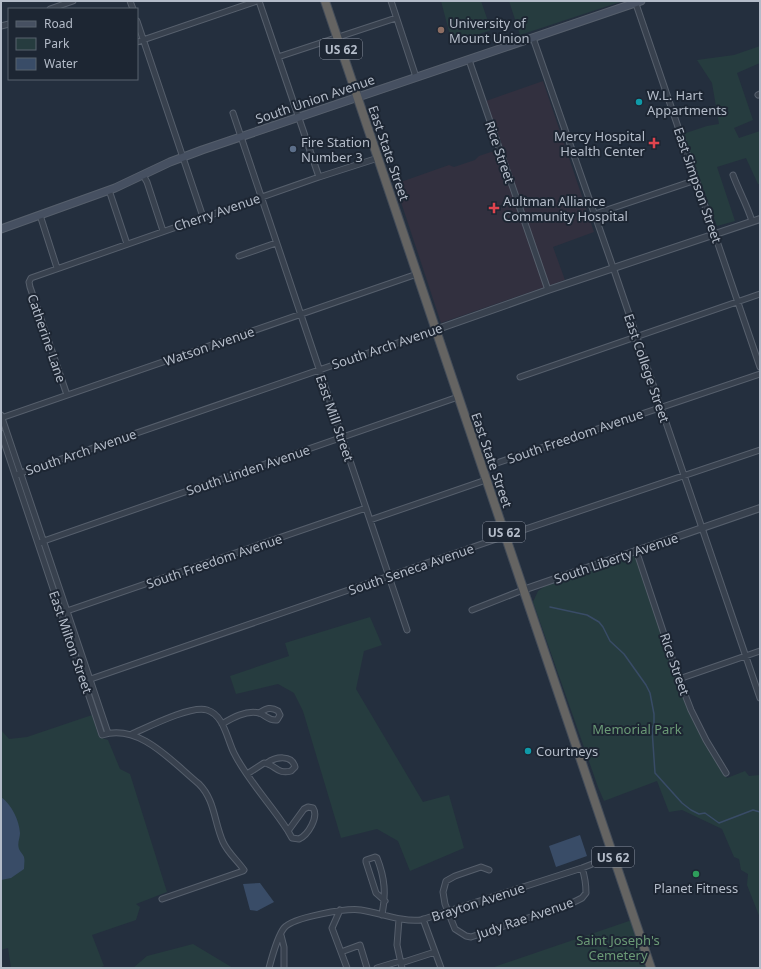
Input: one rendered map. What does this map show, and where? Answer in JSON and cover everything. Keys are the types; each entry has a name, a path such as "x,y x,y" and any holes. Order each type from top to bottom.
{"highway":[{"name":"US 62","path":"324,1 357,97"},
{"name":"East State Street","path":"357,97 650,968"}],"main road":[{"name":"South Union Avenue","path":"1,229 109,190 183,157 637,2"}],"street":[{"path":"53,8 73,1"},
{"path":"138,42 258,1 299,117 318,177"},
{"path":"390,1 416,77"},
{"name":"East Simpson Street","path":"637,2 760,367"},
{"path":"278,57 396,18"},
{"path":"138,24 203,217"},
{"name":"East College Street","path":"533,38 614,268 760,698"},
{"name":"Rice Street","path":"469,60 548,290"},
{"name":"East Mill Street","path":"233,113 407,630"},
{"name":"Cherry Avenue","path":"29,280 34,276 318,177 378,158"},
{"path":"143,175 147,182 163,231"},
{"path":"733,175 738,189 746,203 752,222"},
{"path":"595,214 696,180"},
{"path":"109,190 127,244"},
{"path":"40,215 57,268"},
{"name":"South Arch Avenue","path":"18,474 548,290 760,219"},
{"path":"239,256 276,243"},
{"name":"Watson Avenue","path":"1,417 417,274"},
{"name":"Catherine Lane","path":"29,280 30,287 67,395"},
{"path":"520,376 760,294"},
{"name":"South Freedom Avenue","path":"482,468 760,374"},
{"name":"South Linden Avenue","path":"41,542 458,397"},
{"name":"East Milton Street","path":"1,417 8,445 64,612 84,681 96,706"},
{"name":"East Milton Street","path":"1,433 8,445"},
{"name":"South Seneca Avenue","path":"84,681 760,450"},
{"path":"370,520 486,480"},
{"name":"South Freedom Avenue","path":"64,612 366,508"},
{"name":"South Liberty Avenue","path":"472,610 523,590 760,508"},
{"name":"Rice Street","path":"636,550 679,679 700,728 726,773"},
{"name":"East Milton Street","path":"64,612 90,679 96,706 105,734 113,732 132,734"},
{"path":"679,679 760,652"},
{"path":"132,734 164,719 199,709 205,709 213,713 218,717 222,724 234,752 247,774 273,808 290,836 295,839 299,839 305,835 315,817 313,808 308,807 304,809 288,831"},
{"path":"222,724 238,716 249,713 259,713"},
{"path":"132,734 143,738 202,787 211,801 224,844 229,853 244,870 243,872 162,899"},
{"path":"247,774 262,764 277,759 286,758 292,761 295,767 291,772 285,772 278,771 267,763"},
{"name":"Brayton Avenue","path":"281,935 284,929 292,923 340,910 360,910 399,920 410,921 423,919 582,868 613,856"},
{"path":"382,915 385,901 383,876 377,858 375,857 366,860 376,893 385,901"},
{"name":"Judy Rae Avenue","path":"489,870 481,867 455,876 446,881 443,892 448,912 455,929 466,936 472,937 570,904 582,898 586,894 586,879 582,868"},
{"path":"340,910 332,928 347,968"},
{"path":"423,919 441,968"},
{"path":"399,920 396,938 401,964"},
{"path":"269,968 281,935"},
{"path":"281,935 284,946 284,968"},
{"path":"341,952 360,945 367,968"},
{"path":"377,968 401,964 435,952"}],"shaded area":[{"name":"Aultman Alliance Community Hospital","path":"543,81 594,232 553,247 565,280 441,323 395,184 449,165 454,167 475,160 479,156 503,148 486,101"}],"green space":[{"path":"441,1 481,1 491,30 452,43"},
{"path":"509,1 623,1 520,35"},
{"path":"760,46 760,63 737,73 753,120 734,128 739,138 760,131 760,184 758,184 746,158 717,167 735,221 717,226 683,134 707,126 719,124 712,83 697,60 734,55"},
{"name":"Memorial Park","path":"632,555 636,557 674,672 714,759 727,778 745,771 749,776 760,775 760,918 747,885 748,874 741,870 739,859 734,857 722,829 682,810 669,812 657,781 604,801 598,787 533,602 538,591 545,586"},
{"path":"370,617 382,645 364,651 356,689 423,802 449,795 464,848 410,871 398,841 377,829 341,838 303,711 294,693 278,684 236,694 230,676 289,656 285,643"},
{"path":"92,715 99,737 108,740 120,769 130,774 167,892 136,904 140,907 136,920 92,935 104,966 99,968 11,968 8,948 1,950 1,730 9,739 27,737"},
{"name":"Saint Joseph's Cemetery","path":"632,920 648,968 491,968"},
{"path":"193,944 233,968 133,968 147,956"}],"water":[{"path":"1,797 12,808 18,823 20,833 18,847 24,857 24,869 11,878 1,880"},
{"path":"580,835 587,856 556,867 549,846"},
{"path":"260,883 274,902 257,911 250,910 243,884"}],"waterway":[{"path":"550,607 587,615 599,622 610,641 624,654 646,685 650,693 654,714 654,724 652,729 655,773 682,803 699,814 705,813 719,823 753,810 760,812"}],"place":[{"name":"University of Mount Union","path":"441,30"},
{"name":"W.L. Hart Appartments","path":"639,102"},
{"name":"Mercy Hospital Health Center","path":"654,143"},
{"name":"Fire Station Number 3","path":"293,149"},
{"name":"Aultman Alliance Community Hospital","path":"494,208"},
{"name":"Courtneys","path":"528,751"},
{"name":"Planet Fitness","path":"696,874"}]}
